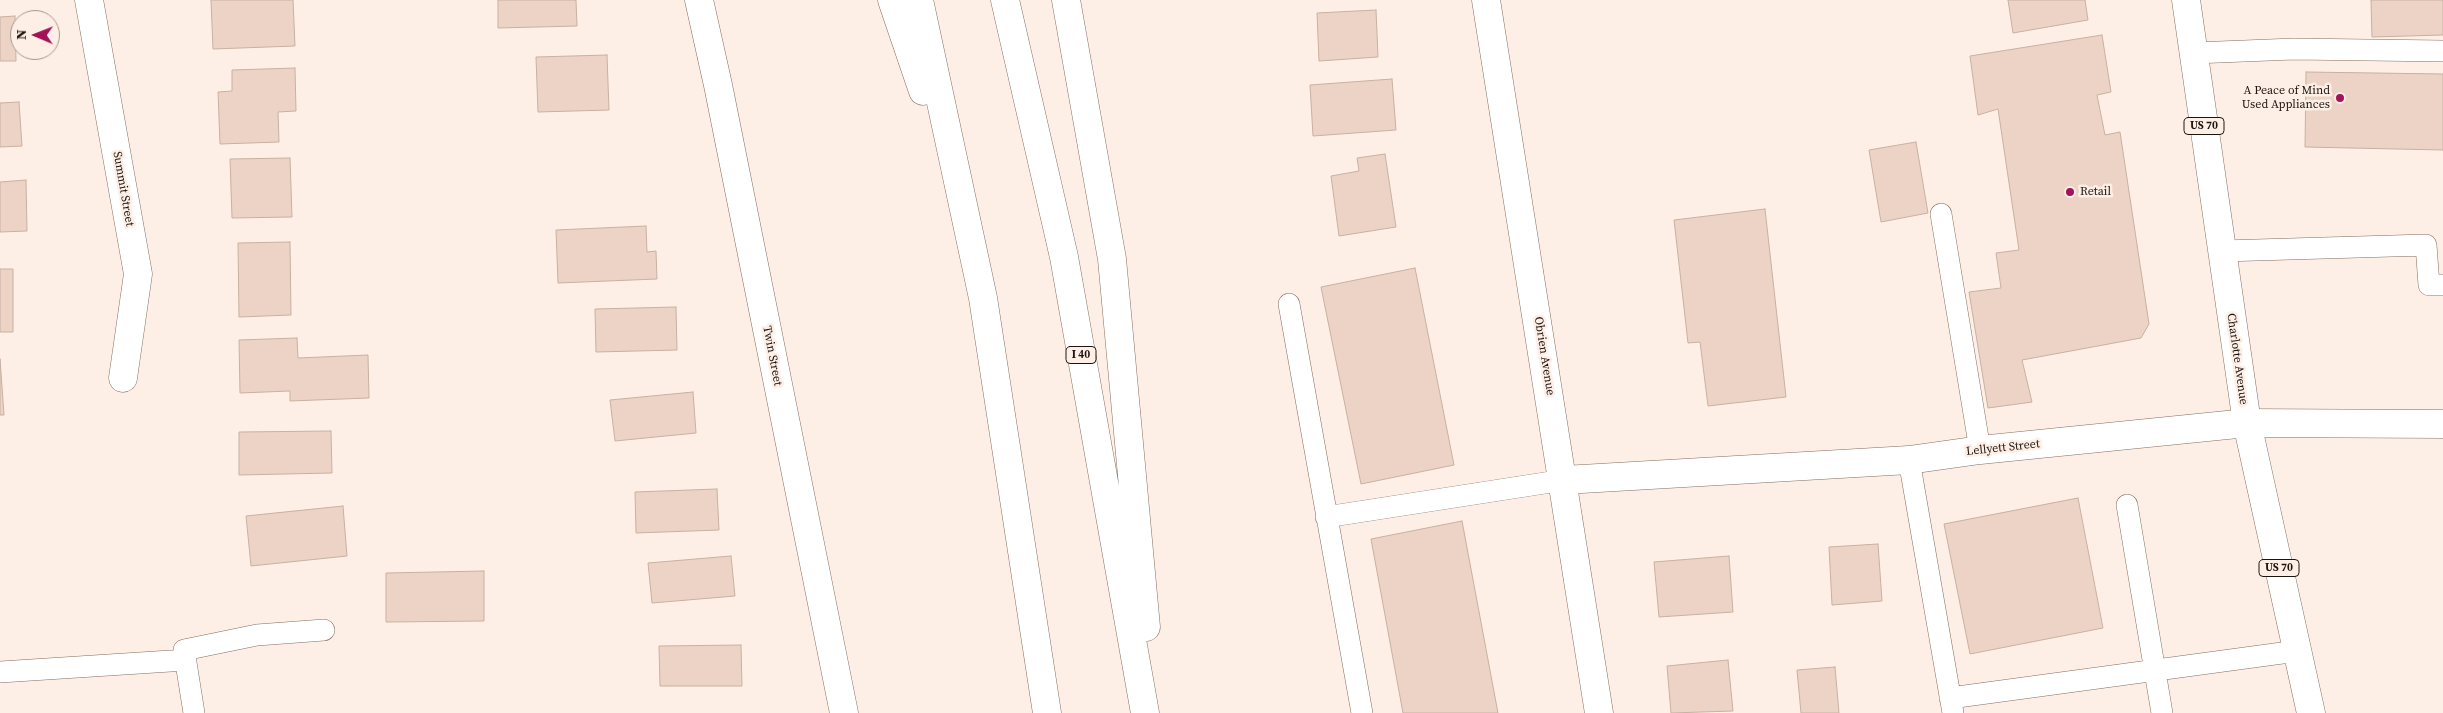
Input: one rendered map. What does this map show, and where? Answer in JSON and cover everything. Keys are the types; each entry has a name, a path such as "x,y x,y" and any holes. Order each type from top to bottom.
{"main road":[{"name":"Summit Street","path":"89,0 138,274 123,378"},
{"name":"Twin Street","path":"699,0 718,85 844,713"},
{"path":"892,0 964,208"},
{"path":"919,0 983,298 1047,713"},
{"name":"I 40","path":"1005,0 1064,257 1145,713"},
{"path":"1066,0 1112,259 1154,713"},
{"name":"Obrien Avenue","path":"1486,0 1564,480 1599,713"},
{"name":"Charlotte Avenue","path":"2186,0 2247,423 2311,713"},
{"name":"Lellyett Street","path":"1564,480 1909,460 1980,450 2247,423 2443,424"}],"lane":[{"path":"2194,53 2294,49 2443,51"},
{"path":"1942,214 1980,450"},
{"path":"2222,251 2426,245 2429,285 2443,285"},
{"path":"1289,304 1362,713"},
{"path":"1909,460 1951,706 2154,670 2297,651"},
{"path":"1326,517 1564,480"},
{"path":"2128,504 2162,713"},
{"path":"194,713 184,650 257,635 324,630"},
{"path":"0,672 186,660"}],"building":[{"path":"211,0 293,0 295,46 213,49"},
{"path":"498,0 576,0 577,26 498,28"},
{"path":"2008,0 2085,0 2088,20 2013,33"},
{"path":"2371,0 2443,0 2443,35 2372,37"},
{"path":"1376,10 1378,57 1319,61 1317,13"},
{"path":"10,16 10,60 16,61 0,61 0,17"},
{"name":"Retail","path":"2102,35 2111,92 2097,95 2105,135 2120,132 2149,324 2141,338 2022,360 2032,402 1988,408 1969,292 2001,288 1996,253 2019,250 1998,109 1978,115 1970,56"},
{"path":"607,55 609,110 538,112 536,57"},
{"path":"295,68 296,111 278,112 279,142 220,144 218,92 232,91 232,70"},
{"path":"2306,72 2443,74 2443,150 2305,147"},
{"path":"1392,79 1396,130 1313,136 1310,85"},
{"path":"19,102 22,146 0,147 0,103"},
{"path":"1916,142 1928,213 1881,222 1869,150"},
{"path":"1385,154 1396,227 1339,236 1331,176 1359,171 1357,158"},
{"path":"290,158 292,217 232,218 230,159"},
{"path":"26,180 27,231 0,232 0,182"},
{"path":"1765,209 1786,397 1708,406 1700,342 1688,343 1674,220"},
{"path":"646,226 647,252 656,251 657,279 558,283 556,230"},
{"path":"290,242 291,315 239,317 238,243"},
{"path":"1415,268 1454,465 1361,484 1321,287"},
{"path":"0,269 13,269 13,332 0,332"},
{"path":"676,307 677,350 596,352 595,309"},
{"path":"297,338 298,358 368,355 369,398 290,401 290,391 240,393 239,340"},
{"path":"0,359 4,415 0,415"},
{"path":"693,392 696,433 615,441 610,400"},
{"path":"331,431 332,473 239,475 239,432"},
{"path":"717,489 719,530 636,533 635,492"},
{"path":"2078,498 2103,628 1970,654 1944,524"},
{"path":"343,506 347,556 251,566 246,516"},
{"path":"1462,521 1498,713 1403,713 1371,539"},
{"path":"1878,544 1882,601 1832,605 1829,547"},
{"path":"731,556 735,596 652,603 648,563"},
{"path":"1729,556 1733,612 1659,617 1654,562"},
{"path":"484,571 484,621 386,622 386,573"},
{"path":"741,645 742,686 660,686 659,646"},
{"path":"1728,660 1733,711 1671,713 1667,666"},
{"path":"1835,667 1839,713 1801,713 1797,670"}],"place":[{"name":"A Peace of Mind Used Appliances","path":"2340,98"},
{"name":"Retail","path":"2070,192"}]}
